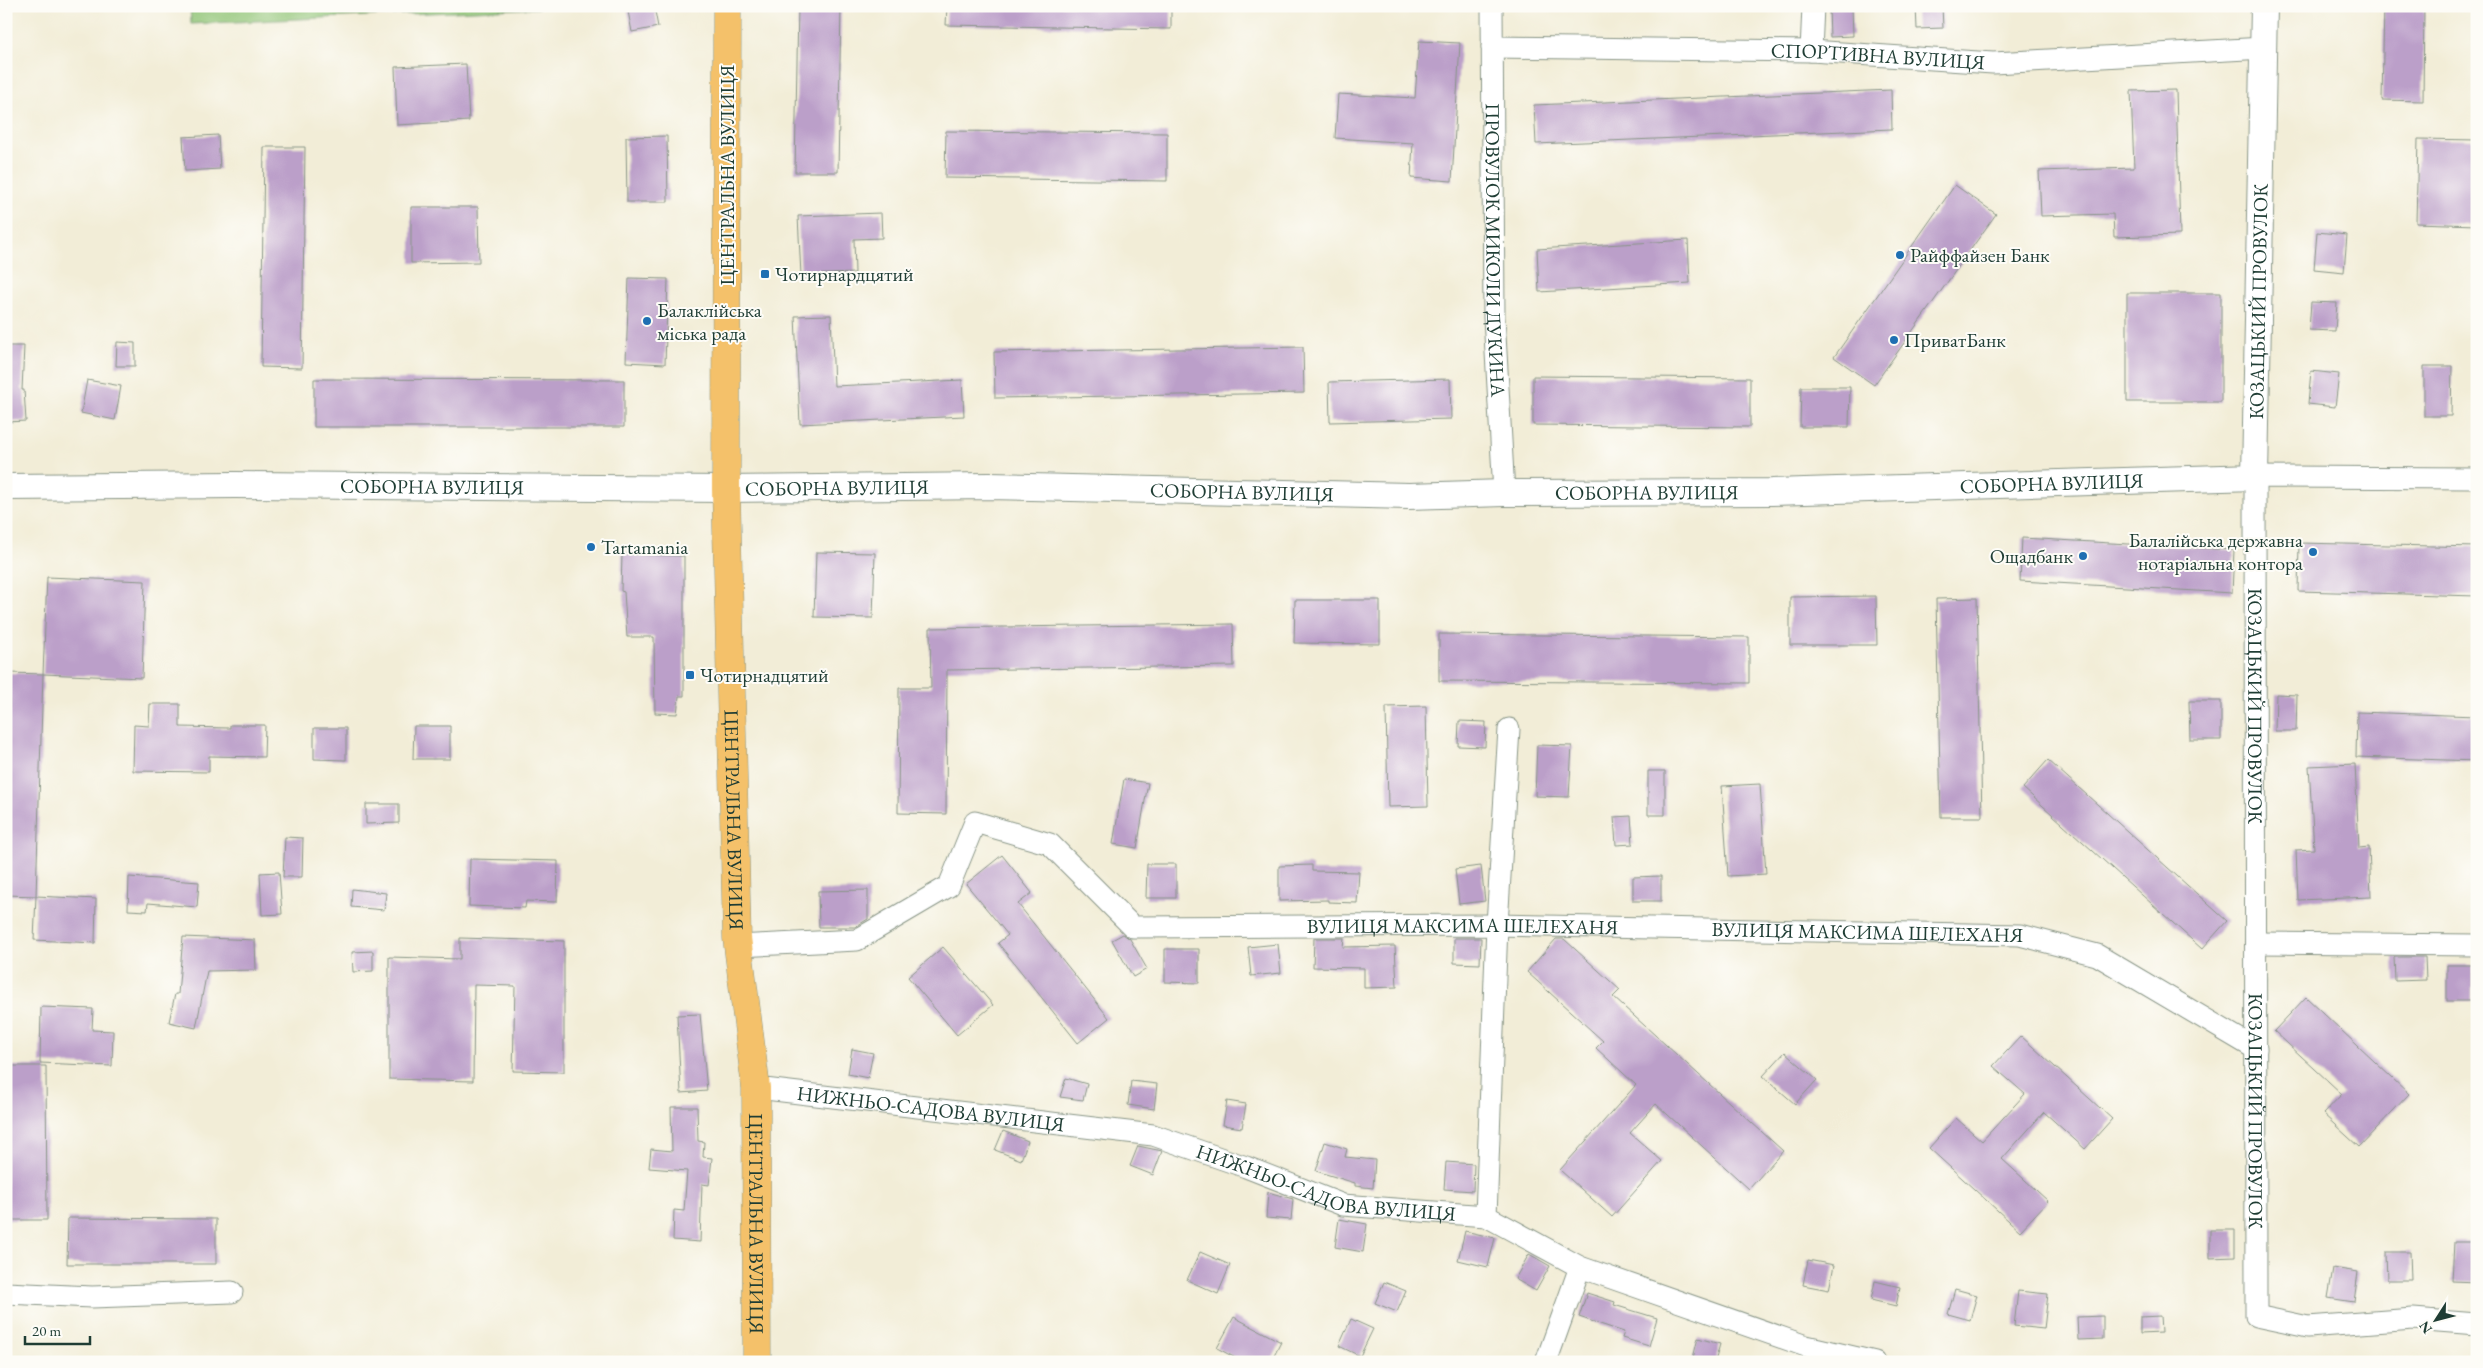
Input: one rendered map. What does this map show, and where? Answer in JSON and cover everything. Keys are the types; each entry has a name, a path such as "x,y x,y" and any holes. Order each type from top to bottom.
{"main road":[{"name":"ЦЕНТРАЛЬНА ВУЛИЦЯ","path":"727,6 726,490 738,946 756,1088 757,1362"}],"street":[{"name":"ПРОВУЛОК МИКОЛИ ДУКИНА","path":"1492,6 1494,317 1504,493"},
{"path":"1811,51 1813,6"},
{"name":"КОЗАЦЬКИЙ ПРОВУЛОК","path":"2264,6 2254,477 2256,1316 2308,1326 2413,1319 2477,1324"},
{"name":"СПОРТИВНА ВУЛИЦЯ","path":"1492,47 1811,51 1993,63 2264,48"},
{"name":"СОБОРНА ВУЛИЦЯ","path":"6,487 235,485 726,490 989,486 1409,496 1504,493 1772,492 1851,488 2254,477 2477,478"},
{"path":"1486,1216 1497,925 1509,729"},
{"name":"ВУЛИЦЯ МАКСИМА ШЕЛЕХАНЯ","path":"738,946 857,940 949,886 975,822 1050,844 1133,927 1497,925 2020,935 2097,956 2256,1049"},
{"path":"2256,943 2477,945"},
{"name":"НИЖНЬО-САДОВА ВУЛИЦЯ","path":"756,1088 1153,1135 1246,1167 1343,1205 1486,1216 1580,1266 1806,1346 1875,1362"},
{"path":"1546,1362 1580,1266"},
{"path":"6,1293 92,1297 232,1292"}],"green space":[{"path":"190,6 539,6 539,8 191,24"}],"building":[{"path":"627,6 654,6 658,27 632,32"},
{"path":"798,6 841,6 838,172 795,172"},
{"path":"947,6 1171,6 1171,29 946,25"},
{"path":"1916,6 1942,6 1943,28 1917,29"},
{"path":"2384,6 2424,6 2423,101 2382,100"},
{"path":"1852,7 1853,36 1830,37 1829,8"},
{"path":"1419,41 1460,43 1452,181 1411,178 1413,143 1335,138 1338,94 1415,98"},
{"path":"466,64 469,121 397,125 395,67"},
{"path":"1891,90 1892,129 1536,144 1534,105"},
{"path":"2176,90 2180,235 2114,237 2113,214 2041,216 2039,171 2134,168 2131,91"},
{"path":"946,131 1167,133 1167,181 945,178"},
{"path":"218,135 220,169 185,171 183,137"},
{"path":"667,136 668,202 627,202 626,137"},
{"path":"2418,139 2477,140 2477,225 2416,223"},
{"path":"264,147 305,147 302,368 261,367"},
{"path":"1955,185 1996,214 1874,385 1834,357"},
{"path":"411,207 478,207 479,262 411,263"},
{"path":"881,213 882,238 854,239 855,273 801,275 798,216"},
{"path":"2317,232 2347,235 2344,272 2314,269"},
{"path":"1688,240 1690,283 1539,292 1537,249"},
{"name":"Балаклійська міська рада","path":"629,278 668,279 665,364 626,362"},
{"path":"2127,293 2221,293 2221,402 2127,402"},
{"path":"2311,302 2337,303 2335,331 2309,330"},
{"path":"831,315 834,386 962,380 964,416 800,424 795,316"},
{"path":"117,342 135,343 135,366 116,366"},
{"path":"6,346 24,346 22,390 24,390 26,421 6,422"},
{"path":"1303,347 1304,393 995,398 994,352"},
{"path":"2424,366 2452,366 2451,416 2424,416"},
{"path":"2311,371 2339,374 2335,407 2308,404"},
{"path":"1533,376 1750,378 1750,427 1533,425"},
{"path":"314,379 624,380 624,427 314,427"},
{"path":"1450,379 1451,419 1330,422 1329,382"},
{"path":"87,380 121,386 115,420 81,413"},
{"path":"1801,387 1850,387 1849,427 1800,427"},
{"path":"2022,538 2234,550 2232,593 2020,581"},
{"path":"2299,543 2477,547 2477,596 2298,591"},
{"path":"816,552 875,553 873,618 814,617"},
{"path":"622,554 684,556 684,696 679,696 677,714 655,713 654,637 627,637 624,592 621,591"},
{"path":"47,577 145,581 142,678 43,674"},
{"path":"1876,596 1877,645 1790,645 1790,597"},
{"path":"1977,598 1982,817 1941,817 1936,599"},
{"path":"1295,600 1380,600 1380,644 1294,643"},
{"path":"1233,624 1234,666 947,670 946,814 898,813 899,688 931,688 930,628"},
{"path":"1439,634 1749,637 1749,683 1439,681"},
{"path":"10,673 43,674 36,896 6,895 6,783"},
{"path":"2276,694 2297,695 2296,731 2275,731"},
{"path":"2189,701 2221,701 2221,740 2190,740"},
{"path":"150,704 180,704 180,727 230,728 230,725 265,725 264,757 209,756 209,772 133,771 134,725 149,726"},
{"path":"1426,706 1428,806 1388,807 1386,707"},
{"path":"2357,712 2477,716 2477,761 2356,757"},
{"path":"1459,721 1486,722 1485,747 1458,746"},
{"path":"414,726 450,726 450,759 413,759"},
{"path":"314,728 346,728 346,760 314,759"},
{"path":"1537,745 1572,746 1569,797 1535,796"},
{"path":"2048,760 2227,921 2202,949 2023,788"},
{"path":"2355,764 2359,848 2369,847 2371,897 2298,900 2296,850 2314,849 2309,766"},
{"path":"1648,771 1665,771 1665,815 1648,815"},
{"path":"1124,779 1148,783 1137,848 1113,844"},
{"path":"1760,784 1766,874 1728,876 1722,786"},
{"path":"366,804 399,804 399,823 366,824"},
{"path":"1631,816 1633,844 1616,845 1614,817"},
{"path":"285,837 303,838 302,877 283,877"},
{"path":"1002,855 1032,893 1018,904 1109,1018 1078,1043 998,943 1008,935 966,884"},
{"path":"470,859 558,861 557,902 526,901 525,908 469,906"},
{"path":"1147,864 1176,864 1176,898 1146,898"},
{"path":"1312,865 1312,871 1359,872 1357,903 1328,902 1328,900 1279,901 1279,866"},
{"path":"1481,866 1485,901 1459,904 1455,869"},
{"path":"279,872 282,914 262,915 260,873"},
{"path":"1661,876 1661,901 1633,901 1633,877"},
{"path":"129,877 199,882 197,907 148,903 147,911 128,910"},
{"path":"352,889 386,893 384,910 351,907"},
{"path":"868,890 868,919 855,927 819,927 818,891"},
{"path":"36,896 96,899 95,943 34,940"},
{"path":"1123,934 1130,939 1147,969 1133,977 1112,940"},
{"path":"183,937 255,940 256,970 207,971 196,1028 169,1022 175,994 178,994"},
{"path":"460,938 564,941 564,1072 513,1071 515,986 474,985 473,1081 389,1079 389,957 460,959"},
{"path":"1314,938 1344,938 1343,947 1395,946 1397,987 1364,988 1364,968 1313,967"},
{"path":"1454,938 1481,938 1480,964 1454,963"},
{"path":"1556,939 1564,939 1620,990 1613,997 1783,1151 1749,1189 1656,1104 1630,1133 1662,1161 1612,1217 1560,1170 1636,1085 1596,1048 1603,1041 1527,972"},
{"path":"1278,944 1281,973 1251,976 1248,947"},
{"path":"943,947 993,1005 957,1035 908,977"},
{"path":"1165,949 1199,949 1199,983 1165,982"},
{"path":"373,951 373,971 353,972 352,952"},
{"path":"2394,957 2425,957 2426,980 2395,981"},
{"path":"2447,965 2472,965 2472,1001 2447,1001"},
{"path":"2306,997 2409,1094 2359,1147 2323,1114 2342,1094 2274,1031"},
{"path":"41,1007 93,1009 92,1030 113,1031 112,1066 40,1063"},
{"path":"700,1014 707,1091 681,1093 677,1015"},
{"path":"2021,1036 2112,1119 2085,1149 2044,1112 2002,1159 2048,1201 2020,1231 1929,1148 1956,1118 1982,1141 2025,1094 1993,1066"},
{"path":"852,1049 873,1053 868,1078 848,1074"},
{"path":"1785,1052 1817,1080 1795,1104 1763,1076"},
{"path":"6,1066 46,1066 47,1220 6,1220"},
{"path":"1066,1078 1087,1084 1083,1100 1060,1097"},
{"path":"1131,1081 1157,1084 1154,1109 1128,1105"},
{"path":"1227,1101 1246,1104 1242,1128 1223,1125"},
{"path":"671,1107 697,1107 698,1141 704,1142 703,1157 712,1158 709,1185 702,1184 700,1242 673,1240 674,1210 684,1211 687,1171 649,1168 651,1149 672,1151"},
{"path":"1003,1131 1028,1141 1021,1160 995,1150"},
{"path":"1325,1142 1347,1149 1345,1157 1375,1160 1373,1188 1355,1186 1355,1183 1316,1171"},
{"path":"1138,1146 1162,1151 1153,1175 1130,1166"},
{"path":"1446,1162 1474,1164 1473,1191 1444,1189"},
{"path":"1268,1192 1293,1199 1291,1220 1266,1218"},
{"path":"68,1218 216,1219 216,1264 67,1264"},
{"path":"1339,1219 1367,1224 1363,1252 1335,1247"},
{"path":"2210,1230 2235,1230 2235,1257 2210,1258"},
{"path":"1465,1231 1495,1238 1488,1267 1458,1260"},
{"path":"2454,1242 2477,1242 2476,1282 2452,1281"},
{"path":"1200,1252 1230,1265 1218,1294 1187,1280"},
{"path":"2386,1252 2410,1252 2411,1280 2387,1280"},
{"path":"1529,1254 1550,1266 1536,1291 1515,1279"},
{"path":"1808,1260 1834,1265 1829,1290 1803,1285"},
{"path":"2333,1268 2358,1272 2354,1302 2328,1298"},
{"path":"1875,1281 1900,1287 1896,1306 1871,1300"},
{"path":"1384,1282 1406,1291 1397,1312 1375,1303"},
{"path":"1955,1289 1977,1295 1970,1320 1948,1314"},
{"path":"2018,1291 2048,1294 2044,1329 2014,1326"},
{"path":"1587,1293 1615,1302 1614,1305 1657,1318 1649,1346 1622,1338 1624,1332 1579,1317"},
{"path":"2103,1316 2103,1339 2078,1340 2077,1317"},
{"path":"2160,1316 2161,1333 2140,1334 2140,1317"},
{"path":"1234,1317 1281,1342 1271,1362 1243,1362 1217,1348"},
{"path":"1351,1319 1373,1329 1360,1356 1339,1346"},
{"path":"1698,1338 1720,1344 1715,1362 1692,1362"}],"place":[{"name":"Райффайзен Банк","path":"1900,255"},
{"name":"Чотирнардцятий","path":"765,274"},
{"name":"Балаклійська міська рада","path":"647,321"},
{"name":"ПриватБанк","path":"1894,340"},
{"name":"Tartamania","path":"591,547"},
{"name":"Балалійська державна нотаріальна контора","path":"2313,552"},
{"name":"Ощадбанк","path":"2083,556"},
{"name":"Чотирнадцятий","path":"690,675"}]}
